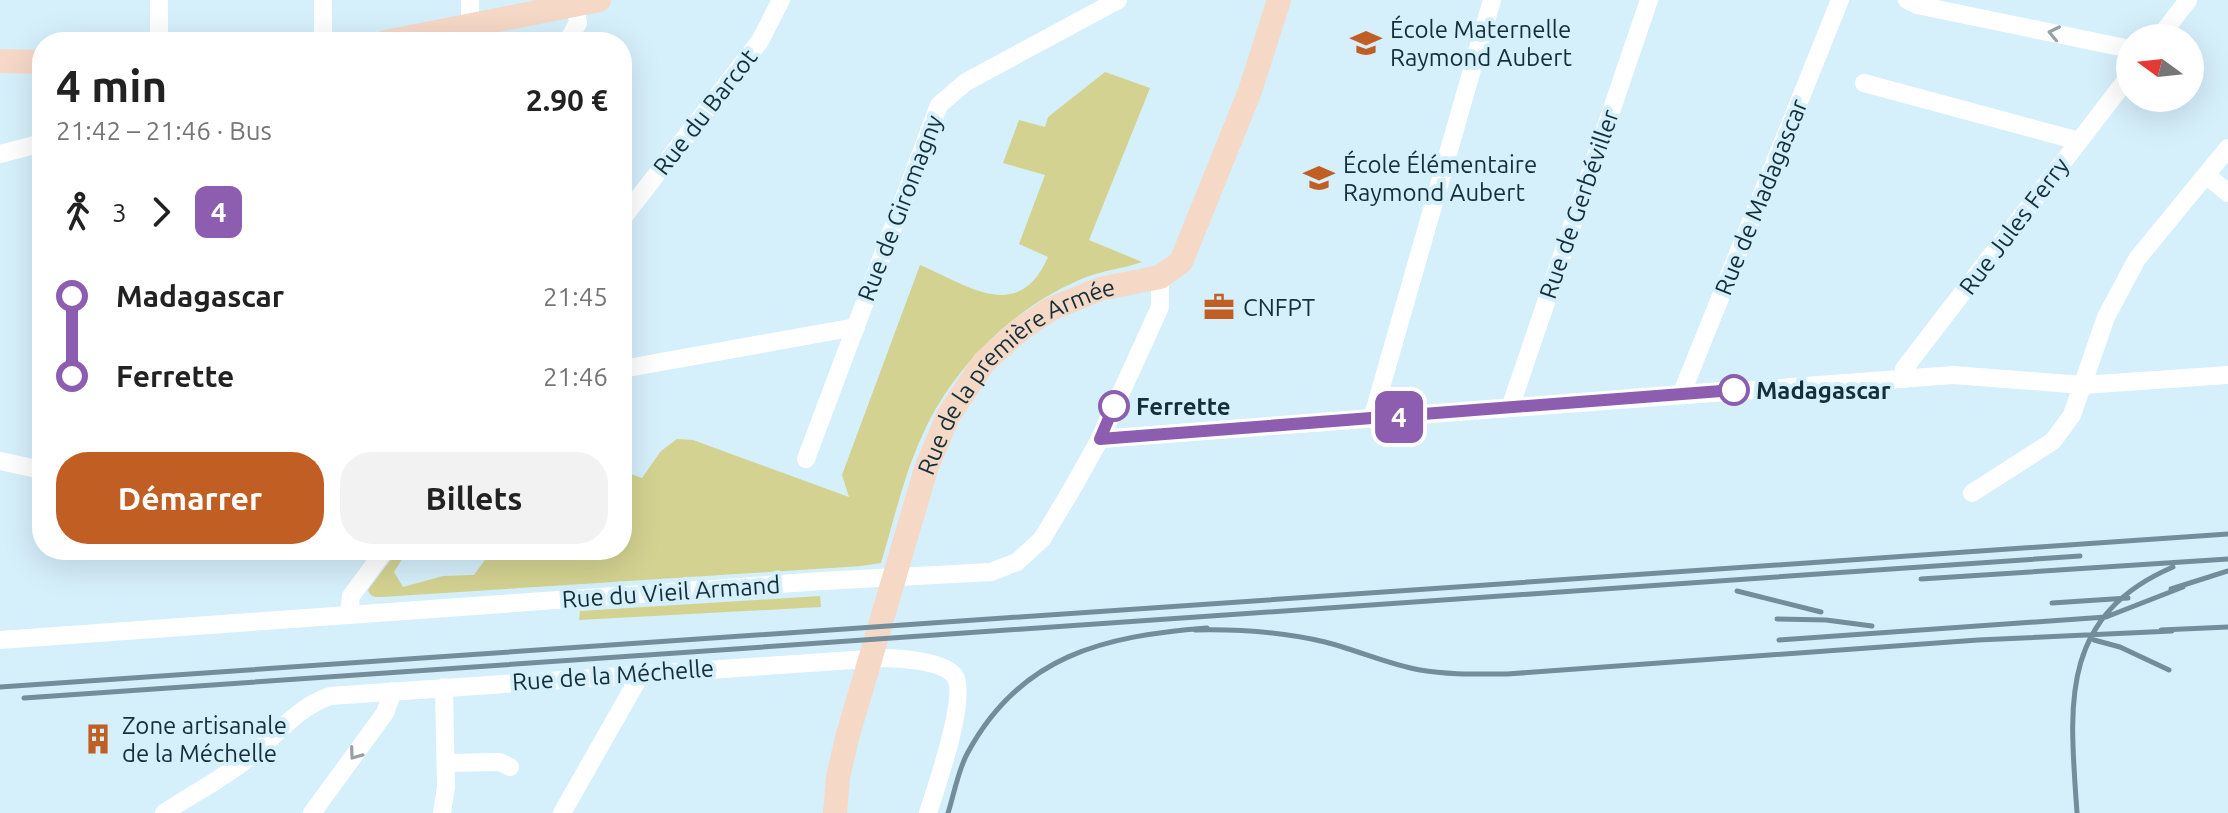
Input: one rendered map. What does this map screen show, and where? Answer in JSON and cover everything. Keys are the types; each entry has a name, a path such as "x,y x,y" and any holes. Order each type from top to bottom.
{"main road":[{"path":"440,32 599,0"},
{"name":"Rue de la première Armée","path":"835,813 838,777 862,688 926,469 948,416 984,362 1021,329 1051,309 1100,289 1160,277 1181,262 1250,91 1279,0"},
{"path":"0,61 32,62"}],"street":[{"path":"159,0 159,32"},
{"path":"323,0 323,32"},
{"path":"470,0 473,26"},
{"name":"Rue du Barcot","path":"632,206 760,41 781,0"},
{"name":"Rue de Giromagny","path":"806,459 939,105 966,82 1118,0"},
{"path":"1372,419 1492,0"},
{"name":"Rue de Gerbéviller","path":"1510,408 1649,0"},
{"name":"Rue de Madagascar","path":"1681,395 1840,0"},
{"path":"1907,0 1917,5 2116,46"},
{"path":"2170,24 2188,0"},
{"path":"573,32 578,23 575,5"},
{"path":"1864,83 2079,141"},
{"name":"Rue Jules Ferry","path":"1904,379 1904,369 2116,93"},
{"path":"0,154 32,146"},
{"path":"1972,493 2053,441 2072,415 2106,317 2137,259 2228,148"},
{"path":"2206,175 2228,193"},
{"name":"Rue du Vieil Armand","path":"0,640 822,581 991,572 1017,562 1042,539 1100,439 1160,307 1160,277"},
{"path":"632,367 856,327"},
{"path":"1100,439 1953,375 2083,385 2228,375"},
{"path":"0,461 32,468"},
{"path":"349,614 351,596 378,560"},
{"name":"Rue de la Méchelle","path":"164,813 225,777 290,719 318,700 330,696 882,658 922,662 949,671 956,677 960,689 947,752 928,813"},
{"path":"562,813 641,674"},
{"path":"442,813 446,787 444,687"},
{"path":"312,813 385,713 393,691"},
{"path":"446,763 500,762 510,767"}],"shaded area":[{"path":"1105,72 1150,88 1089,240 1142,262 1089,276 1037,302 991,339 970,361 936,409 916,449 881,563 382,597 370,594 368,590 390,560 402,560 394,572 403,587 443,576 474,575 485,560 632,560 632,474 642,478 661,451 677,439 693,440 849,497 842,475 920,265 974,289 1008,295 1023,289 1036,277 1048,257 1019,244 1045,175 1003,163 1019,120 1045,127 1048,117"},
{"path":"820,596 821,607 579,620 580,611"}],"railway":[{"path":"0,687 2228,534"},
{"path":"24,698 2080,556"},
{"path":"1921,579 2228,559"},
{"path":"2077,813 2074,702 2079,669 2090,639 2108,612 2135,588 2173,567"},
{"path":"2171,589 2228,571"},
{"path":"1779,640 2106,617 2183,587"},
{"path":"1737,591 1821,612"},
{"path":"2052,603 2128,598"},
{"path":"1777,619 1826,620 1872,626"},
{"path":"2161,630 2228,627"},
{"path":"948,813 967,754 988,720 1012,694 1039,673 1068,657 1100,645 1134,637 1207,628"},
{"path":"1195,630 1293,636 1325,642 1420,670 1485,674 1978,640 2172,631"},
{"path":"2094,640 2120,647 2169,670"}],"bus line":[{"name":"4","path":"1114,406 1100,439 1734,390"}],"place":[{"name":"École Maternelle Raymond Aubert","path":"1366,43"},
{"name":"École Élémentaire Raymond Aubert","path":"1319,178"},
{"name":"CNFPT","path":"1219,307"},
{"name":"Madagascar","path":"1734,390"},
{"name":"Ferrette","path":"1114,406"},
{"name":"Zone artisanale de la Méchelle","path":"98,739"}]}
